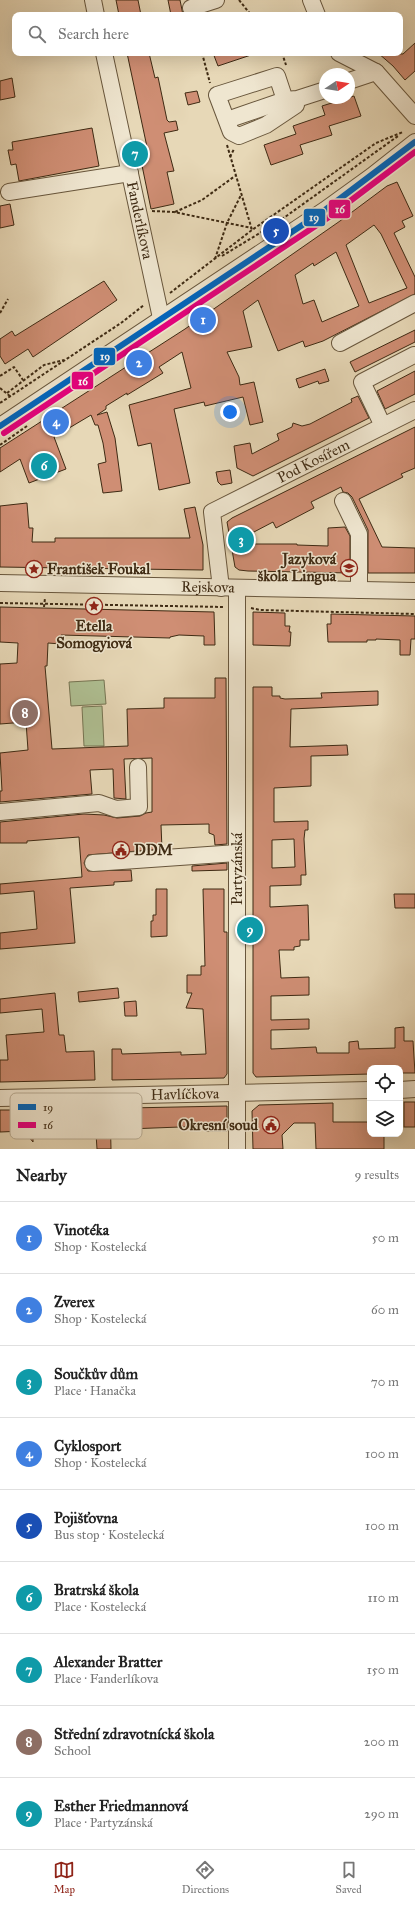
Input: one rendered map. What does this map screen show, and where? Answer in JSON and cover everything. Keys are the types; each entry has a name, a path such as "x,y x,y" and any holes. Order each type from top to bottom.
{"street":[{"path":"93,0 95,12"},
{"path":"191,8 216,0"},
{"path":"311,0 316,12"},
{"name":"Fanderlíkova","path":"105,56 161,318"},
{"path":"345,56 376,72 415,116"},
{"path":"355,79 376,72"},
{"path":"277,76 291,99 296,105 248,134 239,136 231,132 217,96 277,76"},
{"path":"291,99 319,92"},
{"path":"0,426 331,205 372,176 410,137"},
{"path":"9,192 130,172"},
{"path":"340,343 415,303"},
{"path":"383,426 362,382 414,356"},
{"path":"0,415 42,397"},
{"name":"Pod Kosířem","path":"212,512 415,410"},
{"path":"343,501 359,534 359,590"},
{"name":"Partyzánská","path":"212,512 229,588 236,607 237,1149"},
{"name":"Rejskova","path":"0,583 415,591"},
{"path":"0,812 99,803 116,808 139,808 138,767"},
{"path":"93,863 237,853"},
{"path":"403,1090 415,1089"},
{"name":"Havlíčkova","path":"142,1096 367,1090"},
{"name":"Havlíčkova","path":"0,1098 10,1098"}],"path":[{"path":"239,0 249,12"},
{"path":"215,260 278,222 410,137"},
{"path":"0,403 11,398 121,323 142,306 169,293 215,260 252,230 376,143 410,137"},
{"path":"174,212 202,200 235,176"},
{"path":"215,260 227,223 241,195"},
{"path":"150,211 174,212 252,228"},
{"path":"0,313 8,299"},
{"path":"7,393 44,365 67,359"},
{"path":"0,376 14,366 23,380"},
{"path":"0,388 11,398"},
{"path":"44,607 45,598"},
{"path":"0,603 236,607 255,608 260,610 415,614"}],"green space":[{"path":"104,680 106,704 71,706 69,682"},
{"path":"102,706 104,746 84,746 82,707"}],"building":[{"path":"116,0 138,0 140,12 118,12"},
{"path":"168,0 180,0 182,12 170,12"},
{"path":"415,43 415,71 405,80 393,66 381,56 403,56 403,54"},
{"path":"128,56 150,56 155,78 158,77 167,120 169,122 176,121 178,130 164,133 174,171 167,172 174,204 151,209 139,151 147,149"},
{"path":"214,56 248,56 218,66"},
{"path":"12,78 15,97 0,100 0,81"},
{"path":"197,91 200,102 188,105 185,93"},
{"path":"355,99 361,116 329,126 332,135 300,145 303,154 271,165 264,145 296,134 293,126 325,115 322,106 328,104 355,104"},
{"path":"92,128 99,166 19,181 16,164 11,165 8,150 13,150 12,142"},
{"path":"397,182 413,216 402,221 405,227 394,233 415,277 415,294 323,341 305,347 303,341 278,351 258,300 243,311 252,347 227,352 239,377 240,385 254,382 263,422 250,425 243,397 205,406 204,402 174,409 190,483 159,490 151,443 138,446 129,405 191,388 182,352 159,367 163,373 106,406 106,409 97,415 107,412 115,438 122,491 103,493 98,464 106,462 98,425 95,425 91,415 54,437 66,469 29,483 20,459 0,472 0,448 185,329 340,221 387,186","holes":["374,225 381,234 407,288 369,303 346,245","336,252 359,306 322,322 314,300 303,304 295,275 313,263 314,266"]},
{"path":"10,204 14,225 0,228 0,206"},
{"path":"104,281 117,300 33,357 28,349 5,364 0,356 0,339 12,331 15,336"},
{"path":"415,330 415,342 355,372 350,362"},
{"path":"325,369 329,381 319,384 318,381 299,388 296,379"},
{"path":"415,371 415,394 385,409 377,391"},
{"path":"358,396 369,418 253,476 237,468 234,446 250,443 252,454 279,440 277,434 292,427 293,423 302,426 310,424 352,402 351,399"},
{"path":"415,427 415,468 401,474 403,477 359,499 382,547 415,548 415,573 368,573 368,530 352,497 348,493 343,492 341,487 311,502 314,508 276,528 273,522 231,544 227,522 232,518"},
{"path":"230,470 232,483 221,485 218,482 216,472"},
{"path":"27,503 29,528 33,528 32,542 55,542 55,538 190,538 184,509 195,507 203,545 203,570 0,567 0,506"},
{"path":"345,527 350,536 350,573 248,571 239,570 235,567 231,544 297,544 328,546 328,528"},
{"path":"0,607 214,612 215,645 204,645 204,636 179,635 170,638 61,635 61,644 48,643 47,666 45,666 52,749 128,746 127,709 164,708 164,698 215,698 215,678 226,678 227,844 215,845 214,835 209,833 209,824 161,825 162,849 88,855 84,863 88,871 131,870 132,881 114,882 114,885 70,888 75,943 0,949 0,933 37,929 34,891 0,894 0,884 82,877 79,837 27,841 27,843 0,843 0,822 84,814 104,815 117,818 140,816 152,812 152,758 124,759 126,799 114,798 113,769 90,770 92,794 0,802 0,791 2,791 0,753 28,750 26,722 0,724 0,664 17,663 18,643 0,642"},
{"path":"253,612 285,613 285,626 290,626 289,632 291,632 290,646 253,645"},
{"path":"331,614 415,616 415,639 411,639 410,655 400,655 400,640 376,639 367,640 367,642 328,642 327,624 331,624"},
{"path":"253,687 272,687 272,696 280,696 280,698 285,699 322,698 321,693 378,691 378,705 291,709 290,747 347,745 348,755 311,756 311,786 274,788 274,822 308,821 308,830 305,830 304,839 306,875 301,875 301,885 270,886 270,907 308,905 309,940 300,940 300,946 294,947 294,950 279,950 281,978 309,977 309,995 271,996 271,1020 309,1019 309,1029 271,1030 271,1049 316,1047 317,1053 349,1053 349,1042 358,1041 359,1049 395,1048 395,1028 404,1027 404,1041 413,1041 415,1073 403,1073 403,1065 367,1065 367,1074 256,1077 253,1073","holes":["294,839 295,867 272,868 272,840"]},
{"path":"227,863 227,870 192,871 192,866"},
{"path":"156,889 167,889 167,936 151,937 151,921 153,921 153,915 156,915"},
{"path":"203,889 224,889 224,932 227,932 227,1074 224,1078 112,1080 112,1049 121,1049 122,1054 181,1052 181,1055 206,1054 203,1009 186,1008 192,993 187,993 187,975 201,975 201,966 205,966"},
{"path":"394,894 415,894 415,908 395,908"},
{"path":"118,988 119,998 79,1002 78,992"},
{"path":"55,993 59,1035 64,1035 66,1052 94,1051 95,1080 0,1082 0,1060 8,1060 6,1035 44,1032 42,1009 0,1013 0,999"},
{"path":"136,1001 137,1016 125,1016 124,1002"},
{"path":"404,1102 415,1102 415,1127 404,1127"},
{"path":"333,1103 333,1122 367,1122 367,1137 384,1137 384,1149 316,1149 315,1123 294,1123 282,1135 283,1149 253,1149 252,1111 259,1105"},
{"path":"227,1106 227,1131 206,1131 206,1126 142,1128 142,1108"},
{"path":"0,1110 10,1110 10,1132 0,1132"},
{"path":"96,1139 111,1139 111,1149 97,1149"}],"transit line":[{"name":"19","path":"0,426 325,210 415,142"},
{"name":"16","path":"4,433 329,217 415,152"}],"place":[{"name":"Alexander Bratter","path":"135,154"},
{"name":"Pojišťovna","path":"276,231"},
{"name":"Vinotéka","path":"203,320"},
{"name":"Zverex","path":"139,363"},
{"name":"Cyklosport","path":"56,422"},
{"name":"Bratrská škola","path":"44,466"},
{"name":"Součkův dům","path":"241,540"},
{"name":"Jazyková škola Lingua","path":"349,568"},
{"name":"František Foukal","path":"34,569"},
{"name":"Etella Somogyiová","path":"94,606"},
{"name":"Střední zdravotnícká škola","path":"25,713"},
{"name":"DDM","path":"121,850"},
{"name":"Esther Friedmannová","path":"250,930"},
{"name":"Okresní soud","path":"271,1125"}]}
